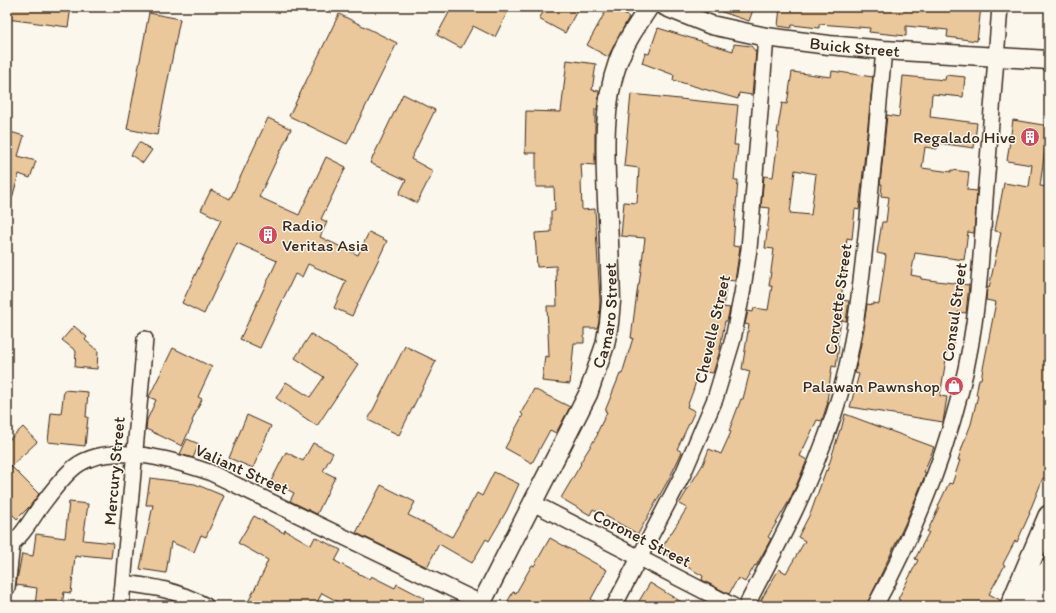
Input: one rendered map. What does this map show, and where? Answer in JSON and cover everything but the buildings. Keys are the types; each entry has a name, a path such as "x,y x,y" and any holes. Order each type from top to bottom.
{"main road":[{"path":"1011,606 1049,516"},
{"path":"1033,606 1049,570"}],"street":[{"name":"Camaro Street","path":"480,604 588,394 605,345 612,301 606,163 609,98 613,79 626,45 649,7"},
{"name":"Buick Street","path":"666,7 711,25 766,37 884,50 1049,60"},
{"name":"Consul Street","path":"875,606 910,535 933,481 950,432 962,389 970,349 977,299 1000,7"},
{"name":"Chevelle Street","path":"614,606 638,557 683,474 715,399 733,339 749,249 766,37"},
{"name":"Corvette Street","path":"746,606 805,489 834,414 847,367 856,318 864,258 884,50"},
{"name":"Mercury Street","path":"121,606 145,339"},
{"name":"Valiant Street","path":"9,546 61,481 76,465 94,457 115,454 135,454 185,464 209,472 480,604"},
{"name":"Coronet Street","path":"533,503 733,606"},
{"path":"7,588 9,546"},
{"path":"123,583 173,591 190,597 206,606"}],"place":[{"name":"Regalado Hive","path":"1030,137"},
{"name":"Radio Veritas Asia","path":"268,235"},
{"name":"Palawan Pawnshop","path":"954,386"}]}
